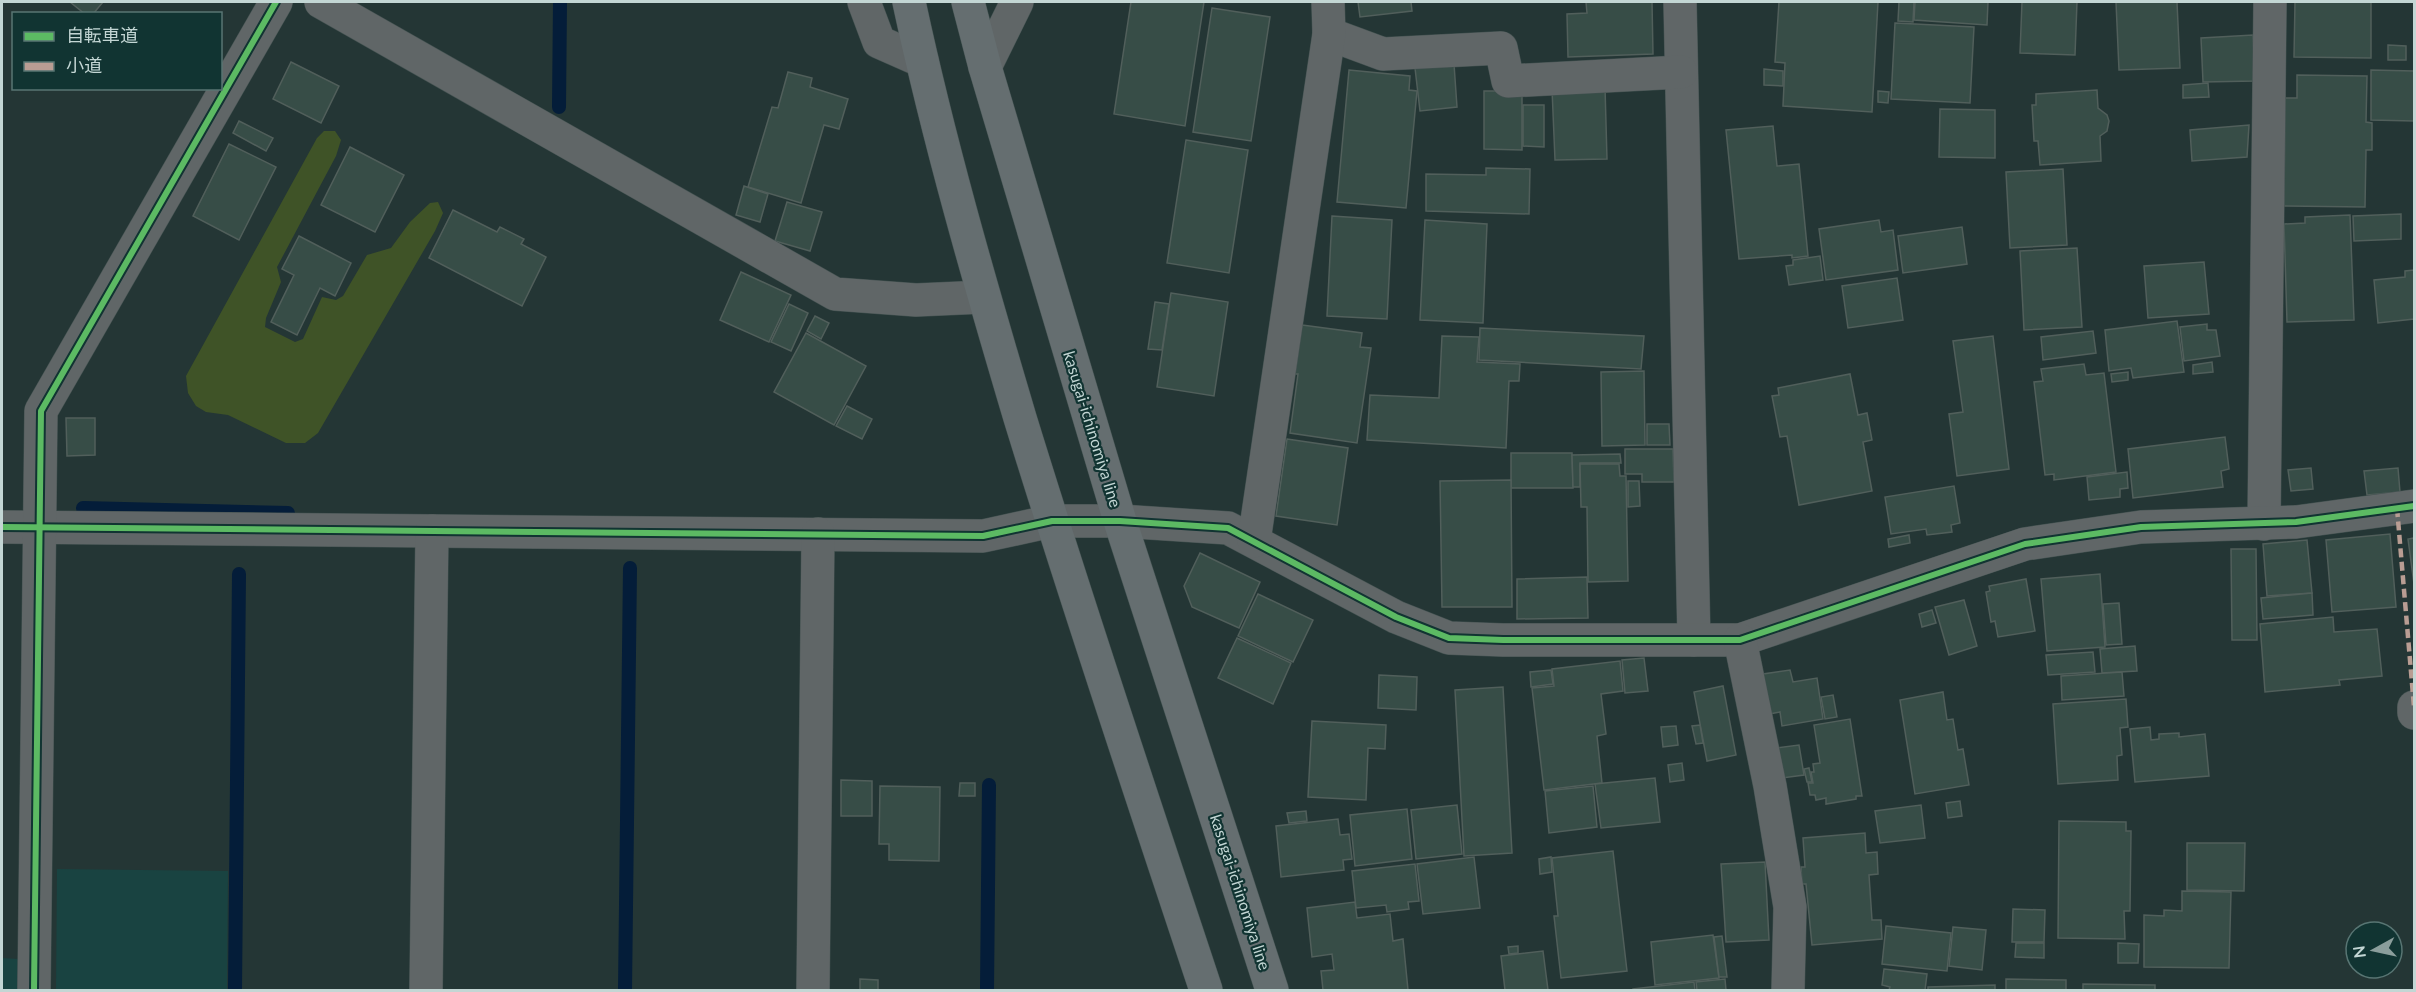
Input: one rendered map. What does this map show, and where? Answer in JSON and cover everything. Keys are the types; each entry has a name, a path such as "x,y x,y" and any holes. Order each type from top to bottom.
{"main road":[{"path":"909,2 922,61 984,297 1052,521 1206,990"},
{"name":"kasugai-ichinomiya line","path":"968,2 985,67 1120,521 1272,990"}],"street":[{"path":"34,990 41,411 276,2"},
{"path":"321,2 835,294 916,300 984,297"},
{"path":"864,2 879,42 922,61"},
{"path":"985,67 1017,2"},
{"path":"1254,541 1329,34 1328,2"},
{"path":"1680,2 1695,640"},
{"path":"2264,524 2270,2"},
{"path":"1329,34 1383,54 1501,48 1508,81 1682,72"},
{"path":"2,527 982,536 1052,521 1120,521 1228,528 1395,617 1449,638 1740,640 2025,544 2141,527 2296,522 2415,506"},
{"path":"426,990 432,531"},
{"path":"813,990 818,534"},
{"path":"1740,640 1770,786 1790,907 1788,990"},
{"path":"2414,707 2415,713"}],"shaded area":[{"path":"57,869 228,871 227,990 56,990"},
{"path":"2,958 18,959 18,990 2,990"}],"green space":[{"path":"324,131 335,131 341,140 336,156 277,267 281,282 266,318 265,327 295,342 303,339 322,297 336,300 343,296 367,255 391,248 410,222 430,203 438,202 443,213 435,231 318,433 305,443 286,443 228,415 206,412 196,406 188,393 186,376 317,138"}],"building":[{"path":"70,2 103,2 95,12 82,12"},
{"path":"1131,2 1204,2 1185,126 1114,114"},
{"path":"1358,2 1411,2 1412,11 1360,17"},
{"path":"1586,2 1652,2 1653,54 1568,57 1567,14 1587,13"},
{"path":"1779,2 1878,2 1872,112 1783,106 1785,63 1775,62"},
{"path":"1899,2 1914,2 1913,22 1898,21"},
{"path":"1915,2 1988,2 1987,25 1914,20"},
{"path":"2022,2 2077,2 2075,55 2020,53"},
{"path":"2116,2 2177,2 2180,68 2119,70"},
{"path":"2295,2 2371,2 2371,58 2294,57"},
{"path":"1212,8 1270,17 1251,141 1193,132"},
{"path":"1895,23 1974,27 1970,103 1891,99"},
{"path":"2253,35 2255,81 2203,82 2201,38"},
{"path":"2388,45 2406,46 2406,60 2388,60"},
{"path":"291,62 339,86 321,123 273,99"},
{"path":"1454,64 1457,107 1420,111 1415,68"},
{"path":"1764,69 1783,71 1783,86 1764,85"},
{"path":"1349,70 1410,76 1409,90 1417,91 1406,208 1337,202"},
{"path":"2371,70 2414,71 2414,121 2371,120"},
{"path":"788,72 812,78 810,87 848,99 839,129 824,125 801,203 748,187 772,107 778,108"},
{"path":"2297,75 2367,76 2366,122 2372,123 2372,150 2366,150 2365,207 2284,206 2285,98 2297,98"},
{"path":"2208,83 2209,97 2183,98 2183,85"},
{"path":"1605,87 1607,159 1555,160 1552,89"},
{"path":"2097,90 2098,108 2107,115 2109,121 2107,131 2100,136 2101,161 2040,165 2038,141 2034,141 2032,105 2036,105 2036,94"},
{"path":"1484,91 1522,91 1522,150 1484,149"},
{"path":"1878,91 1889,92 1888,103 1878,102"},
{"path":"1523,105 1544,105 1544,147 1523,146"},
{"path":"1940,109 1995,110 1995,158 1939,157"},
{"path":"239,121 273,138 266,151 233,133"},
{"path":"2249,125 2247,157 2192,161 2190,130"},
{"path":"1773,126 1777,166 1799,164 1808,256 1739,259 1726,130"},
{"path":"1186,140 1248,150 1229,273 1167,263"},
{"path":"229,144 276,167 239,240 193,216"},
{"path":"350,147 404,175 375,232 321,205"},
{"path":"1486,168 1530,169 1529,214 1426,211 1426,174 1486,175"},
{"path":"2063,169 2067,245 2010,248 2006,172"},
{"path":"744,186 768,194 760,222 736,215"},
{"path":"787,202 822,212 810,251 775,241"},
{"path":"453,210 497,232 500,227 524,239 521,244 546,257 522,306 429,258"},
{"path":"2401,214 2401,239 2354,241 2353,216"},
{"path":"2350,215 2354,320 2287,322 2284,224 2305,223 2305,217"},
{"path":"1332,216 1392,220 1387,319 1327,316"},
{"path":"1425,220 1487,224 1483,323 1420,320"},
{"path":"1879,220 1881,232 1893,230 1898,270 1826,280 1819,229"},
{"path":"1962,227 1967,264 1903,273 1898,236"},
{"path":"299,236 351,263 335,296 320,288 297,335 271,322 294,275 282,269"},
{"path":"2077,248 2082,327 2024,330 2020,251"},
{"path":"1820,256 1823,280 1789,285 1786,266 1793,265 1793,260"},
{"path":"2204,262 2209,314 2148,318 2144,266"},
{"path":"2414,270 2414,319 2378,323 2374,280 2405,277 2405,271"},
{"path":"741,272 791,295 769,342 720,320"},
{"path":"1897,278 1903,320 1848,328 1842,286"},
{"path":"1171,293 1228,302 1214,396 1157,387"},
{"path":"1155,302 1169,304 1162,350 1148,349"},
{"path":"789,304 808,313 791,351 771,342"},
{"path":"815,316 829,323 821,339 807,331"},
{"path":"2177,321 2184,372 2133,378 2131,368 2109,371 2105,330"},
{"path":"2207,324 2207,330 2216,330 2220,356 2184,361 2180,327"},
{"path":"1302,325 1362,333 1360,347 1371,348 1357,443 1290,433"},
{"path":"1480,328 1644,336 1641,369 1479,360"},
{"path":"2093,331 2096,353 2043,360 2041,337"},
{"path":"806,333 866,366 834,425 774,392"},
{"path":"1442,336 1479,337 1477,362 1520,364 1519,381 1509,381 1506,448 1367,440 1370,395 1439,398"},
{"path":"1993,336 2009,469 1957,476 1949,414 1963,412 1953,341"},
{"path":"2212,362 2213,372 2193,374 2193,365"},
{"path":"2084,364 2086,375 2104,373 2116,472 2054,480 2054,474 2045,475 2034,382 2043,381 2041,369"},
{"path":"1644,371 1645,445 1602,446 1601,372"},
{"path":"2128,372 2128,380 2112,382 2111,374"},
{"path":"1850,374 1858,415 1867,413 1872,440 1863,442 1872,491 1799,505 1787,436 1780,437 1772,396 1779,395 1778,388"},
{"path":"847,406 872,419 862,439 836,426"},
{"path":"66,418 95,418 95,455 67,456"},
{"path":"1647,424 1669,424 1670,445 1647,445"},
{"path":"2225,437 2229,469 2221,471 2223,487 2133,498 2128,449"},
{"path":"1287,439 1348,448 1337,525 1276,516"},
{"path":"1625,449 1673,449 1674,482 1642,482 1642,474 1625,474"},
{"path":"1511,453 1572,453 1573,488 1511,488"},
{"path":"1620,454 1621,463 1580,463 1580,487 1573,487 1572,455"},
{"path":"1580,464 1619,464 1620,476 1626,476 1628,581 1588,582 1587,507 1581,507"},
{"path":"2311,468 2313,489 2291,491 2288,470"},
{"path":"2398,468 2400,492 2367,495 2364,471"},
{"path":"2127,472 2128,488 2120,489 2120,497 2089,500 2087,477"},
{"path":"1511,480 1512,607 1442,607 1440,481"},
{"path":"1628,481 1639,481 1640,506 1628,507"},
{"path":"1954,486 1960,523 1951,525 1952,532 1927,535 1926,529 1891,534 1885,497"},
{"path":"2390,534 2396,607 2332,612 2326,540"},
{"path":"1909,535 1910,543 1889,547 1888,539"},
{"path":"2414,538 2414,584 2408,539"},
{"path":"2307,540 2312,593 2267,596 2263,544"},
{"path":"2231,549 2256,549 2257,640 2232,640"},
{"path":"1200,553 1260,582 1239,628 1192,607 1184,586"},
{"path":"2100,574 2105,647 2047,651 2041,579"},
{"path":"1587,577 1588,618 1517,619 1517,579"},
{"path":"2026,579 2035,631 1998,637 1995,621 1991,622 1986,592 1990,591 1989,586"},
{"path":"2312,593 2313,615 2263,619 2261,598"},
{"path":"1258,594 1313,620 1293,662 1238,636"},
{"path":"1964,600 1977,646 1949,655 1935,607"},
{"path":"2119,603 2122,644 2106,645 2103,604"},
{"path":"1932,610 1936,623 1922,627 1919,614"},
{"path":"2333,617 2334,632 2377,629 2382,676 2339,680 2340,685 2265,692 2260,624"},
{"path":"1237,638 1291,663 1273,704 1218,678"},
{"path":"2135,646 2137,671 2102,673 2100,649"},
{"path":"2093,652 2095,672 2048,675 2046,655"},
{"path":"1644,658 1648,691 1625,693 1622,660"},
{"path":"1620,661 1623,691 1601,694 1606,734 1597,736 1602,783 1544,790 1532,688 1554,686 1552,669"},
{"path":"1551,670 1553,684 1531,687 1530,672"},
{"path":"1790,670 1793,682 1817,678 1823,719 1782,726 1780,712 1769,714 1763,674"},
{"path":"2122,672 2124,696 2062,700 2061,676"},
{"path":"1379,675 1417,677 1416,710 1378,708"},
{"path":"1723,686 1736,755 1707,761 1694,692"},
{"path":"1503,687 1512,853 1464,856 1455,690"},
{"path":"1943,692 1947,720 1953,719 1958,750 1963,749 1969,785 1915,794 1900,700"},
{"path":"1833,695 1837,717 1825,719 1821,697"},
{"path":"2126,699 2128,727 2120,728 2122,755 2117,756 2118,780 2058,784 2053,704"},
{"path":"1850,719 1862,796 1826,804 1826,798 1816,800 1815,795 1810,795 1808,783 1813,783 1811,772 1814,772 1813,764 1820,763 1814,725"},
{"path":"1312,721 1386,725 1385,749 1368,748 1366,800 1308,797"},
{"path":"1700,725 1703,743 1696,744 1692,726"},
{"path":"1676,726 1678,745 1663,747 1661,727"},
{"path":"2150,727 2151,740 2159,739 2159,734 2179,733 2179,737 2205,734 2209,776 2135,782 2130,729"},
{"path":"1799,745 1804,775 1782,778 1777,748"},
{"path":"1682,763 1684,780 1670,782 1668,765"},
{"path":"1809,768 1812,782 1807,782 1804,769"},
{"path":"1655,778 1660,822 1601,828 1595,784"},
{"path":"841,780 872,781 872,816 841,816"},
{"path":"960,783 975,783 975,796 959,796"},
{"path":"880,786 940,787 939,861 889,860 889,844 879,844"},
{"path":"1593,786 1597,827 1549,833 1545,791"},
{"path":"1960,801 1962,816 1948,818 1946,803"},
{"path":"1457,805 1462,854 1416,859 1411,810"},
{"path":"1921,805 1925,838 1880,843 1875,811"},
{"path":"1407,809 1412,859 1355,866 1350,815"},
{"path":"1306,811 1307,821 1289,823 1287,813"},
{"path":"1338,819 1340,835 1349,834 1352,859 1343,860 1344,870 1281,877 1276,826"},
{"path":"2059,821 2126,822 2126,831 2131,831 2130,911 2124,911 2125,939 2058,938"},
{"path":"1865,833 1866,853 1877,852 1878,874 1869,875 1872,920 1881,920 1882,939 1812,945 1806,884 1802,884 1801,867 1805,867 1803,838"},
{"path":"2187,843 2245,843 2244,891 2187,890"},
{"path":"1613,851 1627,971 1561,978 1554,916 1558,916 1552,858"},
{"path":"1474,857 1480,908 1423,914 1417,864"},
{"path":"1551,857 1552,872 1540,874 1539,859"},
{"path":"1765,862 1769,940 1726,942 1721,864"},
{"path":"1415,864 1419,901 1408,902 1409,909 1387,912 1386,905 1356,908 1352,871"},
{"path":"2182,891 2231,892 2229,968 2144,967 2144,915 2164,916 2164,910 2182,911"},
{"path":"1355,902 1357,918 1390,914 1393,941 1403,939 1408,990 1323,990 1321,971 1334,970 1332,954 1312,957 1307,908"},
{"path":"2013,909 2045,910 2044,942 2012,942"},
{"path":"1886,926 1951,933 1947,971 1882,964"},
{"path":"1953,927 1986,930 1982,970 1949,966"},
{"path":"1713,935 1719,978 1655,985 1651,942"},
{"path":"1722,936 1727,977 1719,977 1714,937"},
{"path":"2016,943 2044,943 2044,958 2015,957"},
{"path":"2118,943 2139,944 2138,963 2118,963"},
{"path":"1518,946 1518,953 1509,954 1508,947"},
{"path":"1543,951 1548,990 1505,990 1501,956"},
{"path":"1884,969 1927,974 1925,990 1889,990 1890,987 1882,985"},
{"path":"860,979 878,980 878,990 860,990"},
{"path":"1725,979 1726,990 1697,990 1696,982"},
{"path":"2006,979 2066,980 2066,990 2006,990"},
{"path":"1694,982 1695,990 1633,990 1633,989"},
{"path":"2083,984 2155,985 2155,990 2083,990"},
{"path":"1995,985 1995,990 1928,990 1928,987"}],"waterway":[{"path":"559,107 560,2"},
{"path":"83,508 288,513"},
{"path":"625,990 630,568"},
{"path":"235,990 239,574"},
{"path":"987,990 989,785"}],"marked path":[{"path":"2397,508 2414,707"}],"cycle path":[{"path":"34,990 41,411 276,2"},
{"path":"2,527 983,536 1052,521 1120,521 1228,528 1396,617 1449,638 1740,640 2025,544 2141,527 2296,522 2414,506"}]}
